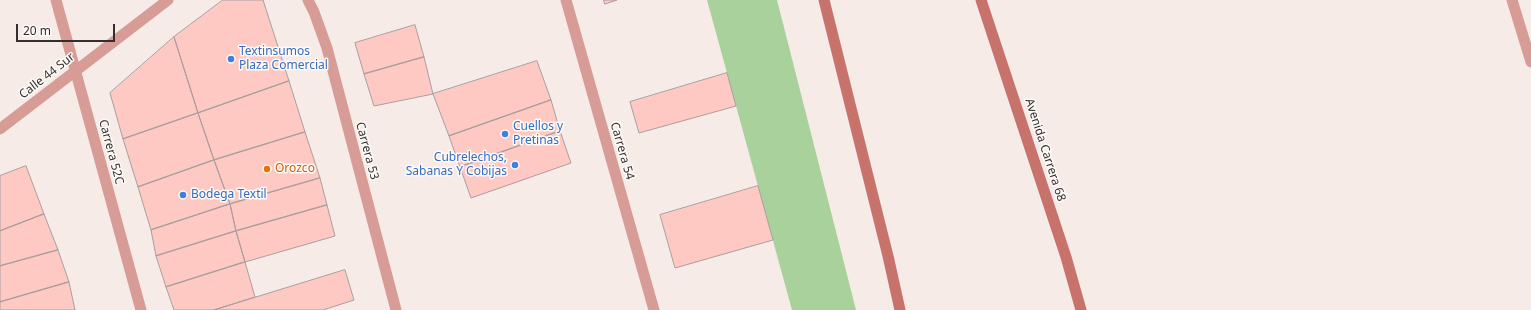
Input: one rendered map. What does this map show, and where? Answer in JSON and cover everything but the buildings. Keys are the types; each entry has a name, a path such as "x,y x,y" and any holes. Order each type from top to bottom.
{"main road":[{"path":"824,0 888,256 900,310"},
{"name":"Avenida Carrera 68","path":"981,0 1062,242 1081,310"}],"street":[{"name":"Carrera 52C","path":"56,0 141,310"},
{"name":"Calle 44 Sur","path":"0,129 168,0"},
{"name":"Carrera 53","path":"308,0 327,48 396,310"},
{"name":"Carrera 54","path":"566,0 654,310"},
{"path":"1512,0 1531,62"}],"green space":[{"path":"707,0 777,0 856,310 792,310"}],"place":[{"name":"Textinsumos Plaza Comercial","path":"231,59"},
{"name":"Cuellos y Pretinas","path":"505,134"},
{"name":"Cubrelechos, Sabanas Y Cobijas","path":"515,165"},
{"name":"Orozco","path":"267,169"},
{"name":"Bodega Textil","path":"183,195"}]}
